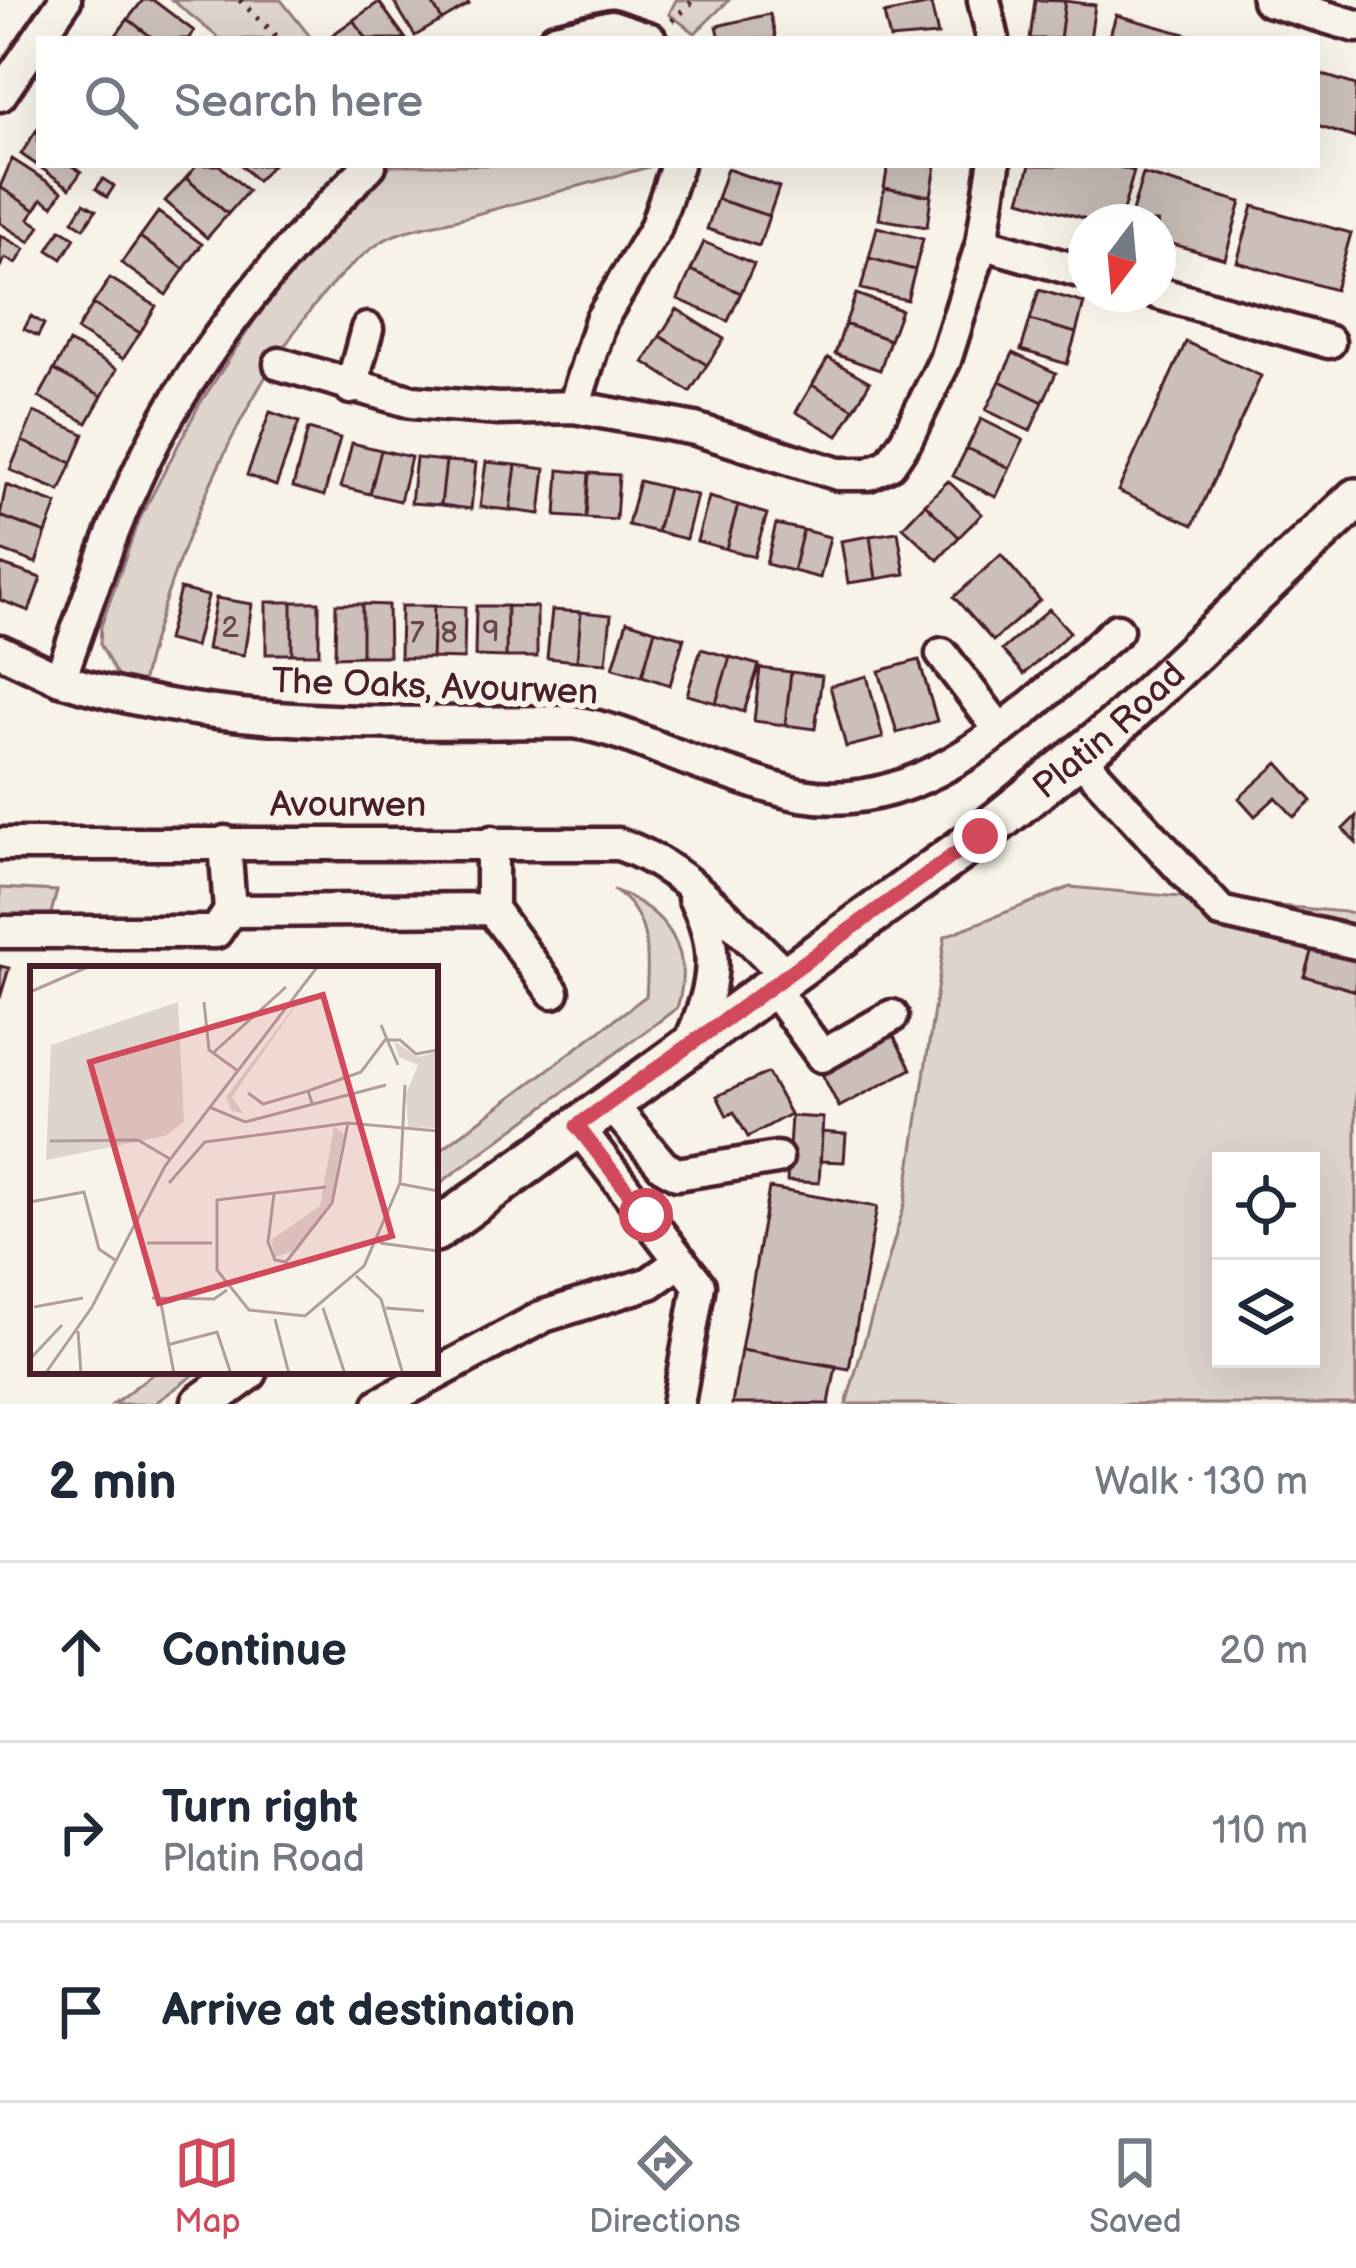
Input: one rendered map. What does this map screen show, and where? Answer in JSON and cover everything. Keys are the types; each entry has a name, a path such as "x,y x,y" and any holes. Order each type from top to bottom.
{"main road":[{"name":"Platin Road","path":"438,1230 609,1102 685,1053 1079,757 1356,499"},
{"path":"202,1404 243,1374"}],"street":[{"path":"40,36 65,0"},
{"path":"984,0 992,36"},
{"path":"1268,0 1352,16"},
{"path":"568,36 610,26 641,36"},
{"path":"0,94 36,42"},
{"path":"60,679 119,517 197,368 270,270 367,168"},
{"path":"574,407 601,320 655,229 676,168"},
{"path":"280,364 350,388 412,402 574,407 695,429 838,474 869,474 890,464 906,440 945,360 982,243 994,168"},
{"path":"982,243 1068,268"},
{"path":"1176,298 1329,342"},
{"path":"350,388 367,328"},
{"name":"The Oaks, Avourwen","path":"0,651 60,679 119,698 244,719 573,722 612,728 690,761 802,795 860,797 930,775 1000,730 1117,630"},
{"path":"943,654 1000,730"},
{"path":"1079,757 1221,912 1356,944"},
{"path":"5,932 216,932 230,910 225,842"},
{"path":"492,842 492,909 553,992"},
{"name":"Avourwen","path":"0,844 618,844 639,850 685,883 780,982 822,1056 892,1016"},
{"path":"685,883 709,931 715,972 685,1053"},
{"path":"230,910 492,909"},
{"path":"609,1102 663,1166 677,1174 777,1158"},
{"path":"577,1126 699,1285 678,1404"},
{"path":"438,1373 544,1316 650,1283 681,1261"},
{"path":"380,1404 436,1374"}],"path":[{"path":"240,0 277,36"}],"shaded area":[{"path":"172,0 281,0 310,36 216,36"},
{"path":"676,0 729,0 695,33 669,14"},
{"path":"388,168 645,168 401,233 383,241 342,275 302,322 231,441 175,571 142,684 117,676 100,644 101,626 138,522 199,405 277,286"},
{"path":"1070,887 1356,913 1356,1404 846,1404 905,1203 945,936"},
{"path":"0,888 57,891 50,917 0,918"},
{"path":"613,890 648,909 672,934 682,967 677,1008 438,1185 438,1152 646,996 645,937 625,900"},
{"path":"152,1374 195,1374 154,1404 113,1404"}],"building":[{"path":"143,0 153,0 194,31 190,36 150,36 128,19"},
{"path":"393,0 430,0 442,20 415,36"},
{"path":"430,0 466,0 469,4 442,20"},
{"path":"1035,0 1065,1 1060,36 1030,36"},
{"path":"1065,1 1095,5 1090,36 1060,36"},
{"path":"379,2 404,36 365,36 353,20"},
{"path":"931,4 938,35 889,36 884,14"},
{"path":"770,14 775,36 719,36 717,26"},
{"path":"1116,15 1192,36 1110,36"},
{"path":"128,19 150,36 115,36"},
{"path":"353,20 365,36 331,36"},
{"path":"1320,74 1356,85 1355,138 1320,127"},
{"path":"36,131 36,164 21,154"},
{"path":"12,159 62,191 53,206 42,199 35,210 0,187"},
{"path":"41,168 75,168 81,172 70,188"},
{"path":"194,168 222,168 248,191 228,214 186,178"},
{"path":"244,168 269,168 257,181"},
{"path":"887,168 936,168 931,196 884,188"},
{"path":"1029,168 1134,171 1125,204 1068,204 1068,214 1020,200"},
{"path":"727,169 779,187 769,216 717,199"},
{"path":"1143,174 1241,202 1225,259 1176,245 1176,204 1134,204"},
{"path":"186,178 228,214 207,238 165,201"},
{"path":"103,179 114,186 107,197 96,189"},
{"path":"0,187 35,210 29,219 40,226 30,242 0,223"},
{"path":"884,188 931,196 927,227 879,219"},
{"path":"717,199 769,216 759,246 707,229"},
{"path":"84,203 96,210 84,228 73,221"},
{"path":"1253,206 1351,233 1335,290 1237,262"},
{"path":"158,212 202,244 184,269 140,237"},
{"path":"877,227 923,239 915,270 869,258"},
{"path":"61,229 75,238 62,259 48,250"},
{"path":"0,235 25,249 16,264 5,258 0,267"},
{"path":"140,237 184,269 166,295 121,263"},
{"path":"704,242 754,264 741,293 691,270"},
{"path":"869,258 915,270 907,300 861,289"},
{"path":"691,270 741,293 728,321 678,299"},
{"path":"110,278 156,306 140,333 93,304"},
{"path":"1039,290 1068,298 1068,312 1082,312 1076,333 1030,320"},
{"path":"856,294 901,310 890,340 845,324"},
{"path":"93,304 140,333 123,359 77,330"},
{"path":"677,309 724,339 707,365 660,336"},
{"path":"31,316 44,324 38,336 24,329"},
{"path":"1030,320 1076,333 1067,364 1021,350"},
{"path":"845,324 890,340 880,370 835,354"},
{"path":"660,336 707,365 690,392 644,362"},
{"path":"69,342 117,369 102,396 54,370"},
{"path":"1186,342 1261,376 1193,525 1118,491"},
{"path":"1013,353 1056,373 1043,402 1000,381"},
{"path":"828,358 870,382 854,409 812,385"},
{"path":"54,370 102,396 87,423 39,397"},
{"path":"1000,381 1043,402 1030,431 986,410"},
{"path":"812,385 854,409 838,436 796,412"},
{"path":"34,412 84,434 72,463 22,441"},
{"path":"270,412 299,422 276,486 247,475"},
{"path":"981,419 1023,440 1010,468 967,448"},
{"path":"308,429 340,438 324,496 293,487"},
{"path":"22,441 72,463 60,491 10,470"},
{"path":"352,443 381,450 370,494 341,487"},
{"path":"967,448 1010,468 996,497 953,476"},
{"path":"381,450 411,457 400,501 370,494"},
{"path":"416,458 446,461 441,505 411,503"},
{"path":"446,461 476,463 471,509 441,505"},
{"path":"486,462 516,465 510,510 480,507"},
{"path":"516,465 545,469 540,514 510,510"},
{"path":"559,470 589,473 586,518 556,516"},
{"path":"589,473 619,475 616,520 586,518"},
{"path":"639,481 668,488 657,532 628,525"},
{"path":"948,481 982,514 959,537 925,504"},
{"path":"6,485 57,504 46,533 0,516"},
{"path":"668,488 697,495 686,539 657,532"},
{"path":"709,497 738,505 726,549 697,541"},
{"path":"925,504 959,537 938,560 903,527"},
{"path":"738,505 767,514 754,557 726,549"},
{"path":"0,516 46,533 36,563 0,550"},
{"path":"776,524 803,530 793,571 766,564"},
{"path":"803,530 830,537 820,578 793,571"},
{"path":"898,532 905,574 876,579 870,536"},
{"path":"870,536 876,579 848,583 841,541"},
{"path":"1001,555 1040,600 993,641 954,597"},
{"path":"0,564 41,578 29,611 0,600"},
{"path":"180,589 208,596 195,647 167,640"},
{"path":"216,598 252,604 244,655 207,649"},
{"path":"266,602 292,602 292,654 266,654"},
{"path":"292,602 319,602 319,654 292,654"},
{"path":"336,604 362,604 362,656 335,657"},
{"path":"362,604 388,605 389,656 362,656"},
{"path":"401,606 434,606 432,658 400,658"},
{"path":"434,606 465,607 464,659 432,658"},
{"path":"476,606 507,606 506,657 475,656"},
{"path":"507,606 537,607 537,657 506,657"},
{"path":"1049,609 1070,632 1024,674 1002,650"},
{"path":"552,610 581,612 577,661 547,658"},
{"path":"581,612 611,615 606,663 577,661"},
{"path":"627,621 655,630 642,676 613,668"},
{"path":"655,630 684,638 670,685 642,676"},
{"path":"701,649 730,657 716,703 687,695"},
{"path":"730,657 759,665 744,712 716,703"},
{"path":"919,660 937,721 897,733 879,671"},
{"path":"760,668 791,672 785,725 754,721"},
{"path":"791,672 822,676 815,729 785,725"},
{"path":"867,676 883,738 846,747 830,686"},
{"path":"1278,763 1312,801 1294,817 1276,797 1255,816 1239,798"},
{"path":"1356,816 1356,843 1343,829"},
{"path":"1316,935 1356,947 1356,991 1304,976"},
{"path":"0,966 9,968 0,998"},
{"path":"892,1033 911,1069 839,1107 820,1070"},
{"path":"768,1073 790,1114 748,1137 734,1112 727,1116 717,1096"},
{"path":"791,1116 823,1118 819,1183 787,1181"},
{"path":"822,1132 846,1134 844,1162 820,1161"},
{"path":"769,1188 877,1207 849,1369 741,1350"},
{"path":"741,1350 836,1366 829,1404 732,1404"}],"route":[{"path":"646,1215 577,1126 685,1053 980,836"}]}
